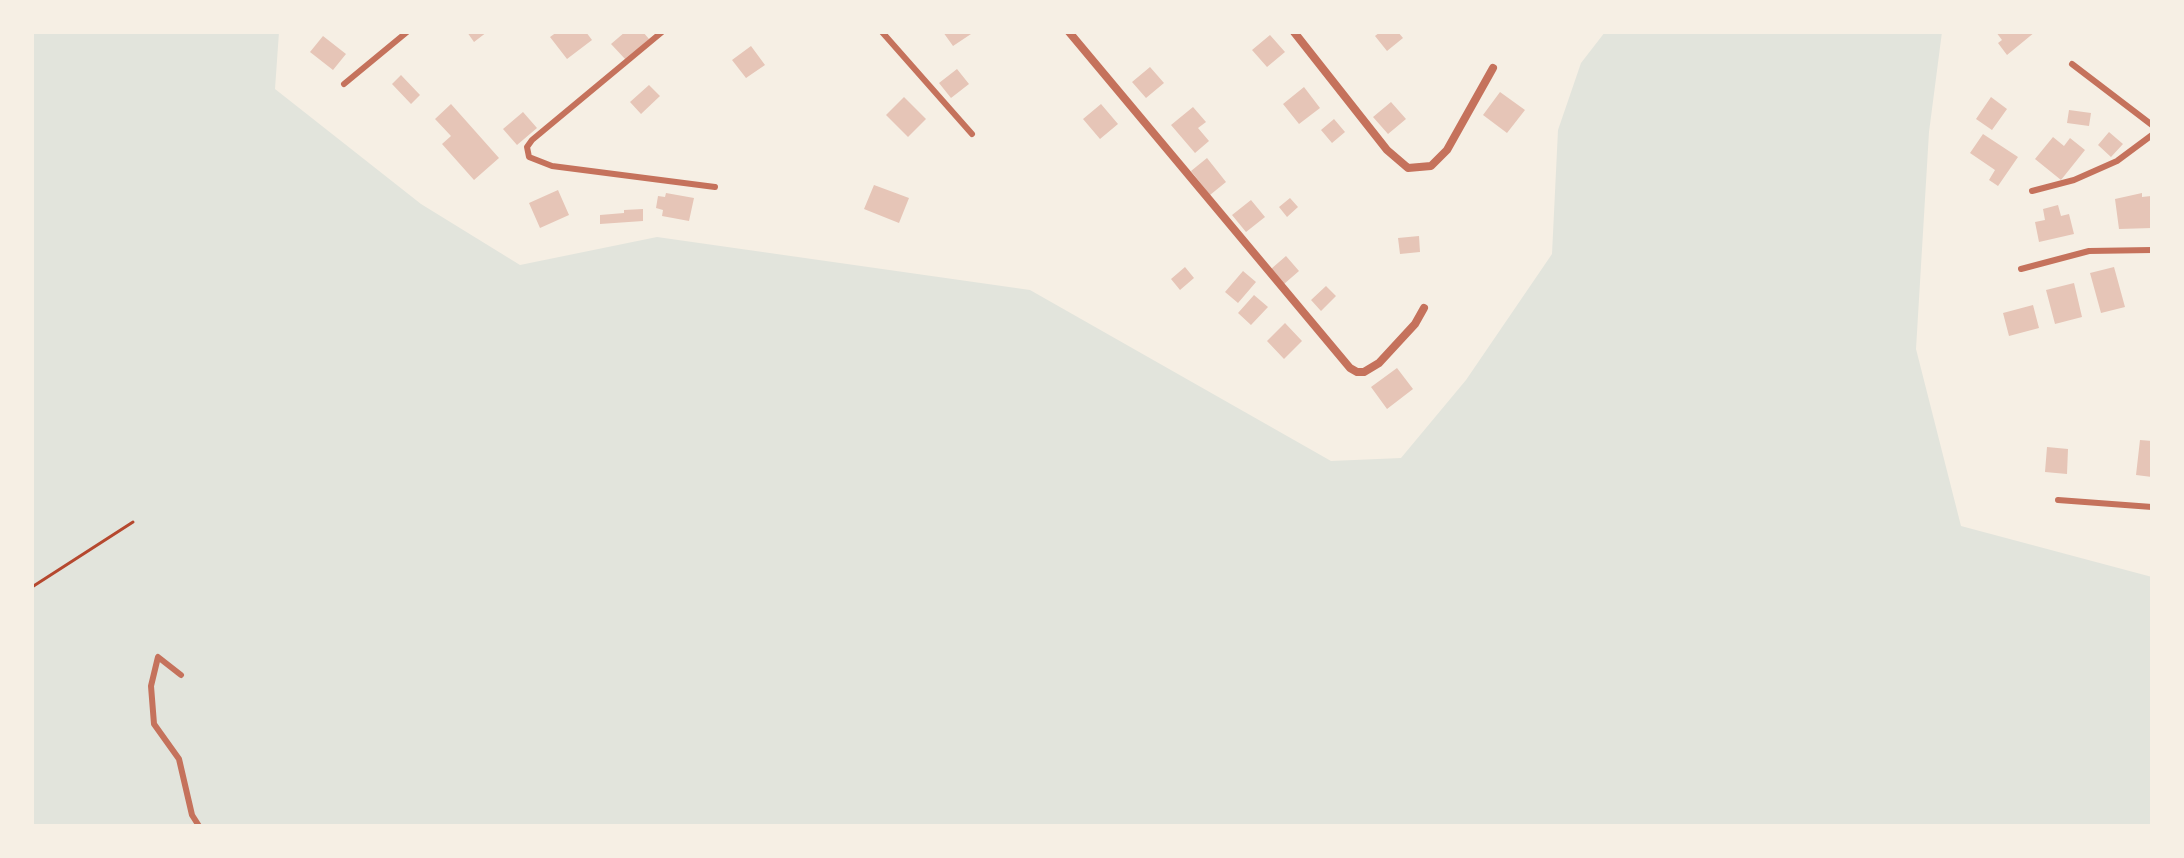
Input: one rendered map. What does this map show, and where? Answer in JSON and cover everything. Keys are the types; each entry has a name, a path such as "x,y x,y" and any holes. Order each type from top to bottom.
{"street":[{"path":"1069,32 1350,368 1364,372 1379,363 1415,324 1424,308"},
{"path":"1294,32 1387,150 1408,168 1431,166 1447,150 1493,68"}],"lane":[{"path":"344,84 407,32"},
{"path":"662,32 532,140 527,147 529,157 552,166 715,187"},
{"path":"882,32 972,134"},
{"path":"2072,64 2152,125"},
{"path":"2032,191 2074,180 2117,161 2152,135"},
{"path":"2021,269 2089,251 2152,250"},
{"path":"2058,500 2152,507"},
{"path":"181,675 158,657 151,686 154,724 179,759 192,815 199,826"}],"path":[{"path":"32,587 133,522"}],"shaded area":[{"path":"32,32 279,32 275,89 421,204 520,265 657,237 1030,290 1331,461 1401,458 1466,380 1552,254 1558,130 1581,63 1605,32 1942,32 1929,132 1916,349 1961,526 2152,577 2152,826 32,826"}],"building":[{"path":"467,32 487,32 474,42"},
{"path":"557,32 586,32 592,40 567,59 550,37"},
{"path":"625,32 643,32 649,39 626,60 611,44"},
{"path":"943,32 974,32 953,46"},
{"path":"1380,32 1398,32 1403,38 1387,51 1375,36"},
{"path":"1996,32 2035,32 2007,55 1998,43 2002,40"},
{"path":"1270,35 1285,52 1267,67 1252,50"},
{"path":"323,36 346,54 333,70 310,52"},
{"path":"751,46 765,65 746,78 732,60"},
{"path":"1150,67 1164,83 1146,98 1132,82"},
{"path":"957,69 969,84 951,98 939,83"},
{"path":"401,75 420,95 411,104 392,84"},
{"path":"649,85 660,96 641,114 630,102"},
{"path":"1304,87 1320,108 1299,124 1283,104"},
{"path":"1500,92 1525,110 1507,133 1483,115"},
{"path":"904,97 926,119 908,137 886,115"},
{"path":"1991,97 2007,109 1992,130 1976,119"},
{"path":"1391,102 1406,119 1388,134 1373,117"},
{"path":"451,104 499,158 474,180 442,144 451,136 435,119"},
{"path":"1101,104 1118,124 1100,139 1083,119"},
{"path":"1193,107 1206,122 1198,128 1209,141 1195,153 1171,125"},
{"path":"2069,110 2091,113 2089,126 2067,123"},
{"path":"523,112 537,128 517,145 503,129"},
{"path":"1334,119 1345,132 1332,143 1321,130"},
{"path":"2109,132 2123,144 2111,157 2098,145"},
{"path":"1983,134 2018,157 1998,186 1989,180 1995,170 1970,153"},
{"path":"2053,137 2064,146 2070,138 2085,150 2061,180 2035,159"},
{"path":"1207,158 1226,182 1210,195 1191,171"},
{"path":"874,185 909,198 899,223 864,209"},
{"path":"558,190 569,215 540,228 529,203"},
{"path":"666,193 694,198 689,221 662,216 663,210 656,208 658,196 665,197"},
{"path":"2142,193 2142,197 2151,196 2152,228 2119,229 2115,199"},
{"path":"1290,198 1298,207 1287,217 1279,207"},
{"path":"1251,200 1265,217 1246,232 1232,215"},
{"path":"2058,205 2061,216 2069,214 2074,234 2039,242 2035,222 2045,220 2043,209"},
{"path":"643,209 643,221 600,224 600,215"},
{"path":"1419,236 1420,252 1400,254 1398,238"},
{"path":"1286,256 1299,271 1284,284 1271,269"},
{"path":"1185,267 1194,278 1180,290 1171,279"},
{"path":"2114,267 2125,307 2101,313 2090,273"},
{"path":"1243,271 1256,282 1238,303 1225,292"},
{"path":"2074,283 2082,317 2055,324 2046,290"},
{"path":"1326,286 1336,296 1321,311 1311,300"},
{"path":"1254,295 1268,307 1251,325 1238,313"},
{"path":"2033,305 2039,328 2009,336 2003,313"},
{"path":"1285,323 1302,341 1284,359 1267,341"},
{"path":"1397,368 1413,389 1387,409 1371,387"},
{"path":"2140,440 2152,441 2152,477 2136,475"},
{"path":"2047,447 2068,449 2067,474 2045,472"}]}
